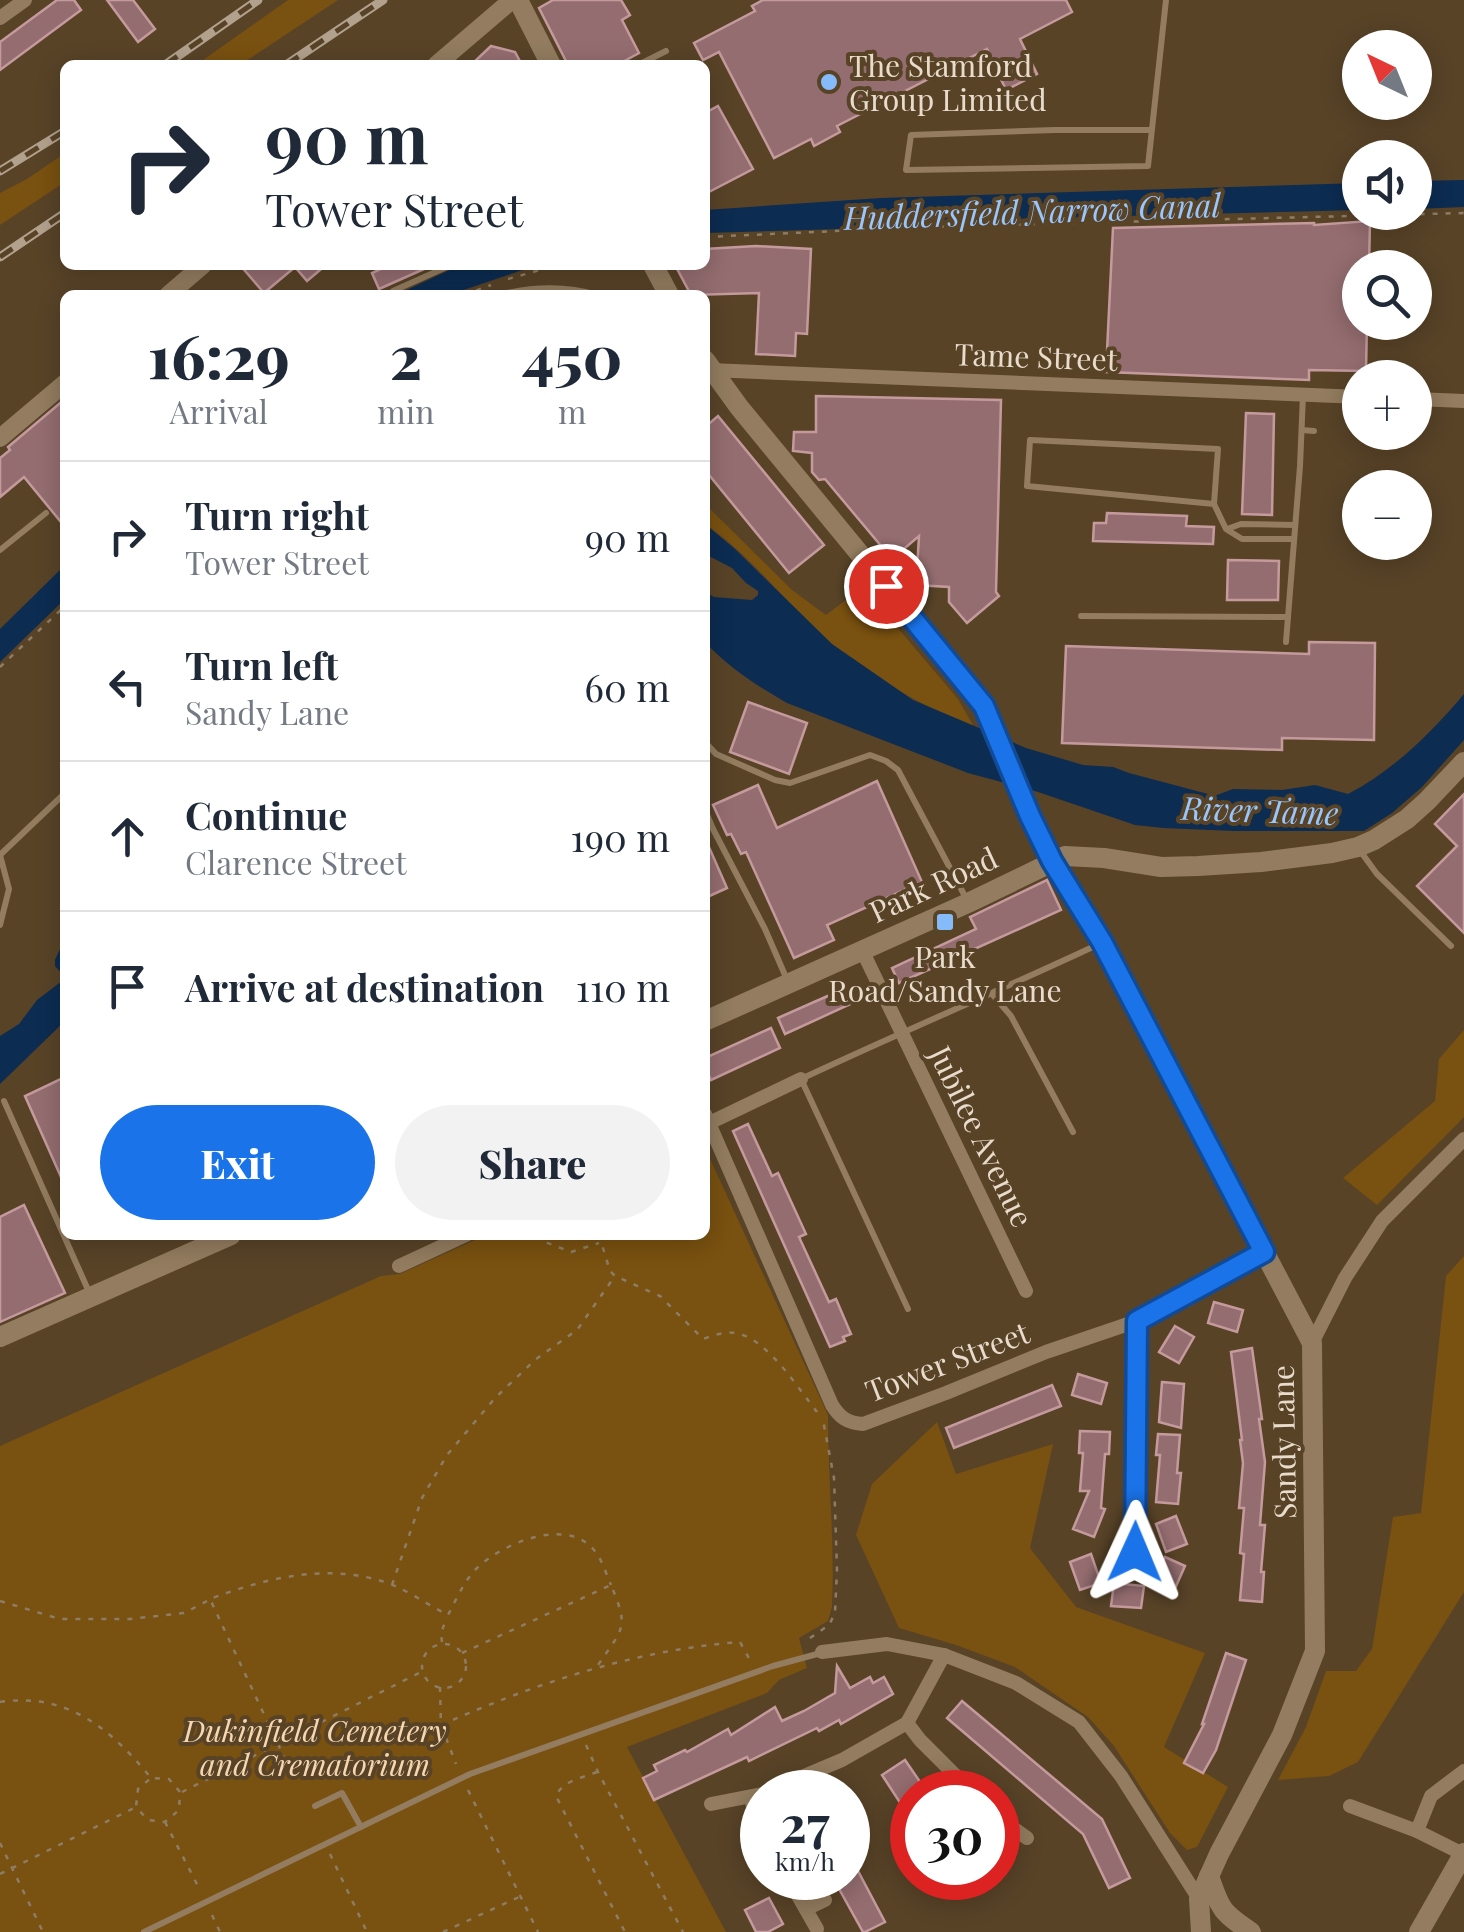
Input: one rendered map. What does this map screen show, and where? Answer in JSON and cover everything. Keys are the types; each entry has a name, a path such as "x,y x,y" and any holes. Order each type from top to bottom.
{"main road":[{"path":"515,0 548,60"},
{"name":"Sandy Lane","path":"710,367 984,706 1052,861 1102,942 1312,1342 1315,1651 1282,1735 1199,1898 1201,1932"},
{"name":"Park Road","path":"710,1019 1065,856 1161,867 1198,866 1279,860 1358,847 1407,819 1464,762"},
{"path":"0,1337 220,1240"},
{"path":"1419,1932 1464,1854"},
{"path":"1209,1876 1226,1916 1251,1932"}],"street":[{"path":"0,18 24,0"},
{"path":"442,60 515,0"},
{"path":"174,290 197,270"},
{"name":"Tame Street","path":"710,365 1342,395"},
{"path":"0,438 60,387"},
{"path":"1432,400 1464,401"},
{"name":"Jubilee Avenue","path":"862,950 1026,1292"},
{"path":"710,1118 801,1079"},
{"name":"Tower Street","path":"710,1129 828,1397 841,1418 849,1422 863,1424 1046,1352 1137,1321 1264,1252"},
{"path":"1312,1342 1345,1278 1382,1221 1464,1139"},
{"path":"399,1266 455,1240"},
{"path":"1135,1552 1137,1321"},
{"path":"818,1654 887,1644 944,1655 1016,1682 1079,1722 1121,1776 1199,1898"},
{"path":"820,1770 908,1723 944,1655"},
{"path":"908,1723 950,1770"},
{"path":"1417,1832 1431,1796 1464,1771"},
{"path":"712,1804 740,1799"},
{"path":"1350,1806 1464,1854"},
{"path":"1020,1833 1027,1838"},
{"path":"801,1900 816,1929"},
{"path":"806,1909 825,1900"}],"lane":[{"path":"1151,130 911,135 906,170 1148,166 1166,0"},
{"path":"648,60 666,51"},
{"path":"394,290 440,270"},
{"path":"518,290 571,290"},
{"path":"1286,642 1304,394"},
{"path":"1302,430 1314,431"},
{"path":"1214,504 1027,486 1030,440 1218,449 1214,504 1226,529 1242,539 1293,539"},
{"path":"1300,466 1310,466"},
{"path":"0,550 46,513"},
{"path":"1226,529 1242,524 1294,525"},
{"path":"1081,616 1288,617"},
{"path":"710,747 716,754 790,783 870,755 886,761 898,770 968,903"},
{"path":"0,925 10,889 0,855 60,798"},
{"path":"710,820 788,983"},
{"path":"1358,847 1377,874 1451,946"},
{"path":"908,1309 801,1079 1102,942"},
{"path":"992,994 1011,1016 1073,1132"},
{"path":"4,1100 60,1225"},
{"path":"67,1240 92,1297"},
{"path":"144,1932 462,1778 756,1672 818,1654"},
{"path":"315,1806 342,1794 360,1827"}],"path":[{"path":"710,238 925,227 1464,213"},
{"path":"0,667 60,611"},
{"path":"540,1240 571,1252 602,1242 615,1276 660,1296 703,1338 732,1332 751,1338 768,1351 823,1420"},
{"path":"392,1586 422,1498 447,1454 495,1398 536,1359 577,1330 615,1276"},
{"path":"818,1654 809,1637 828,1625 835,1613 837,1570 834,1478 823,1420 828,1397"},
{"path":"442,1644 441,1632 448,1615 474,1570 507,1546 540,1534 575,1537 594,1549 624,1616 619,1634 597,1666"},
{"path":"0,1601 60,1619 130,1620 184,1613 246,1585 340,1573 381,1580 448,1615"},
{"path":"462,1653 612,1585"},
{"path":"210,1600 291,1772"},
{"path":"441,1725 514,1694 597,1666 696,1645 740,1642 756,1672"},
{"path":"442,1644 457,1648 466,1667 454,1685 440,1687 429,1682 422,1663 429,1650 442,1644"},
{"path":"180,1792 423,1670"},
{"path":"440,1687 441,1725 462,1778 538,1932"},
{"path":"0,1702 42,1702 76,1712 117,1739 151,1778"},
{"path":"582,1734 682,1932"},
{"path":"598,1772 568,1783 556,1796 625,1932"},
{"path":"151,1778 169,1779 180,1792 179,1810 166,1822 148,1820 136,1806 138,1789 151,1778"},
{"path":"0,1874 136,1806"},
{"path":"166,1822 220,1932"},
{"path":"0,1843 43,1932"},
{"path":"325,1844 367,1932"},
{"path":"443,1932 520,1896"}],"green space":[{"path":"288,0 338,0 248,60 203,60"},
{"path":"60,156 60,185 0,225 0,193"},
{"path":"710,509 792,590 826,615 863,587 958,699 974,727 888,684 848,657 710,528"},
{"path":"1464,1030 1464,1117 1377,1205 1343,1178 1435,1101 1439,1059"},
{"name":"Dukinfield Cemetery and Crematorium","path":"710,1159 828,1415 832,1535 832,1607 828,1621 799,1638 807,1668 779,1680 767,1693 627,1747 726,1932 0,1932 0,1446 381,1276 400,1274 475,1240 710,1240"},
{"path":"1464,1256 1464,1592 1358,1762 1329,1776 1278,1780 1306,1727 1326,1671 1356,1671 1372,1649 1393,1517 1421,1513 1446,1276"},
{"path":"937,1422 956,1474 1053,1444 1030,1548 1076,1607 1205,1653 1164,1747 1228,1787 1197,1847 1187,1850 1170,1833 1114,1746 1088,1717 1015,1667 899,1628 856,1535 872,1484"}],"water":[{"path":"1464,180 1464,207 1432,208 1432,181"},
{"name":"Huddersfield Narrow Canal","path":"1342,184 1342,210 925,221 879,228 710,233 710,210 881,198"},
{"path":"449,270 522,270 464,290 407,290"},
{"name":"River Tame","path":"710,528 832,644 913,700 1026,748 1083,765 1113,767 1217,795 1233,789 1282,790 1315,785 1348,794 1411,750 1464,694 1464,740 1422,787 1364,831 1234,831 1135,825 968,773 787,703 743,676 710,647 710,595 752,600 758,595 732,568 710,557"},
{"path":"60,570 60,604 0,662 0,629"},
{"path":"60,949 60,972 55,966"},
{"path":"60,983 60,1026 0,1084 0,1036 19,1024 37,1000"}],"building":[{"path":"57,0 74,0 81,10 0,70 0,42"},
{"path":"107,0 133,0 155,29 138,42"},
{"path":"553,0 621,0 630,15 622,20 639,53 626,60 565,60 539,8"},
{"name":"The Stamford Group Limited","path":"763,0 1066,0 1072,12 1020,39 1037,74 1006,90 987,49 837,126 840,132 814,146 811,139 774,158 719,52 703,60 694,43 755,11 752,6"},
{"path":"491,46 515,52 519,60 476,60"},
{"path":"718,106 753,169 710,191 710,110"},
{"path":"1342,223 1342,230 1370,230 1369,250 1342,250 1342,340 1367,340 1366,360 1342,360 1342,371 1309,370 1309,380 1106,372 1113,228"},
{"path":"710,249 811,249 807,334 796,333 795,356 756,354 759,293 710,294 710,290 688,290 678,270 710,270"},
{"path":"244,270 291,270 268,290 261,290"},
{"path":"298,270 320,270 307,281"},
{"path":"378,270 422,270 379,289 372,273"},
{"path":"816,396 1001,400 996,592 999,596 967,623 949,602 949,587 916,585 919,536 892,559 825,479 819,480 812,472 812,453 793,451 794,432 816,432"},
{"path":"60,403 60,521 24,477 0,497 0,458 10,450 8,447"},
{"path":"1246,413 1274,414 1272,515 1242,514"},
{"path":"718,416 824,545 789,573 710,476 710,423"},
{"path":"1107,513 1187,516 1186,526 1214,527 1213,544 1093,541 1094,523 1106,523"},
{"path":"1228,560 1279,561 1278,600 1227,600"},
{"path":"1309,642 1375,643 1374,740 1282,738 1282,750 1062,743 1066,646 1309,654"},
{"path":"748,702 807,723 789,774 730,752"},
{"path":"877,781 922,882 827,925 834,940 794,958 746,852 741,854 731,834 727,835 713,805 758,785 777,828"},
{"path":"1464,794 1464,933 1417,886 1457,846 1435,824"},
{"path":"710,849 727,888 710,896"},
{"path":"1047,880 1061,910 899,983 892,968 976,929 970,917"},
{"path":"848,987 855,1002 785,1034 778,1018"},
{"path":"771,1028 780,1048 711,1080 710,1056"},
{"path":"60,1079 60,1175 25,1096"},
{"path":"748,1124 772,1176 778,1173 806,1234 799,1237 829,1302 836,1299 851,1334 843,1337 845,1341 830,1347 733,1131"},
{"path":"24,1205 65,1293 0,1322 0,1217"},
{"path":"1214,1302 1243,1310 1237,1332 1208,1323"},
{"path":"1175,1326 1194,1337 1179,1363 1159,1352"},
{"path":"1252,1348 1265,1462 1260,1525 1265,1525 1262,1602 1240,1600 1244,1508 1239,1508 1243,1463 1231,1352"},
{"path":"1078,1374 1107,1383 1101,1404 1072,1395"},
{"path":"1162,1382 1184,1384 1181,1428 1159,1422"},
{"path":"1052,1385 1061,1406 954,1448 946,1428"},
{"path":"1080,1431 1110,1432 1101,1508 1105,1509 1094,1537 1073,1529 1089,1491 1080,1491"},
{"path":"1158,1434 1180,1435 1178,1504 1156,1502"},
{"path":"1176,1516 1187,1544 1166,1552 1156,1524"},
{"path":"1091,1554 1101,1583 1080,1590 1070,1562"},
{"path":"1165,1557 1185,1566 1173,1593 1152,1584"},
{"path":"1114,1583 1144,1586 1141,1608 1111,1606"},
{"path":"1226,1653 1246,1660 1216,1750 1203,1773 1184,1763 1204,1724"},
{"path":"837,1666 850,1688 870,1677 873,1683 884,1677 893,1694 841,1724 839,1720 819,1731 817,1728 654,1800 643,1778 657,1771 654,1765 728,1729 731,1735 775,1707 782,1721 804,1711 835,1693"},
{"path":"962,1701 1102,1819 1130,1878 1109,1888 1083,1834 1020,1780 1020,1770 1008,1770 947,1718"},
{"path":"905,1760 912,1770 890,1770 890,1787 882,1775"},
{"path":"870,1894 885,1922 863,1932 845,1900 870,1900"},
{"path":"770,1900 783,1924 768,1932 756,1932 745,1910"}],"railway":[{"path":"172,60 258,0"},
{"path":"293,60 383,0"},
{"path":"0,171 60,134"},
{"path":"0,257 60,216"}],"place":[{"name":"The Stamford Group Limited","path":"829,82"},
{"name":"Park Road/Sandy Lane","path":"945,922"}],"route":[{"path":"886,586 984,706 1052,861 1102,942 1264,1252 1137,1321 1135,1552"}]}
